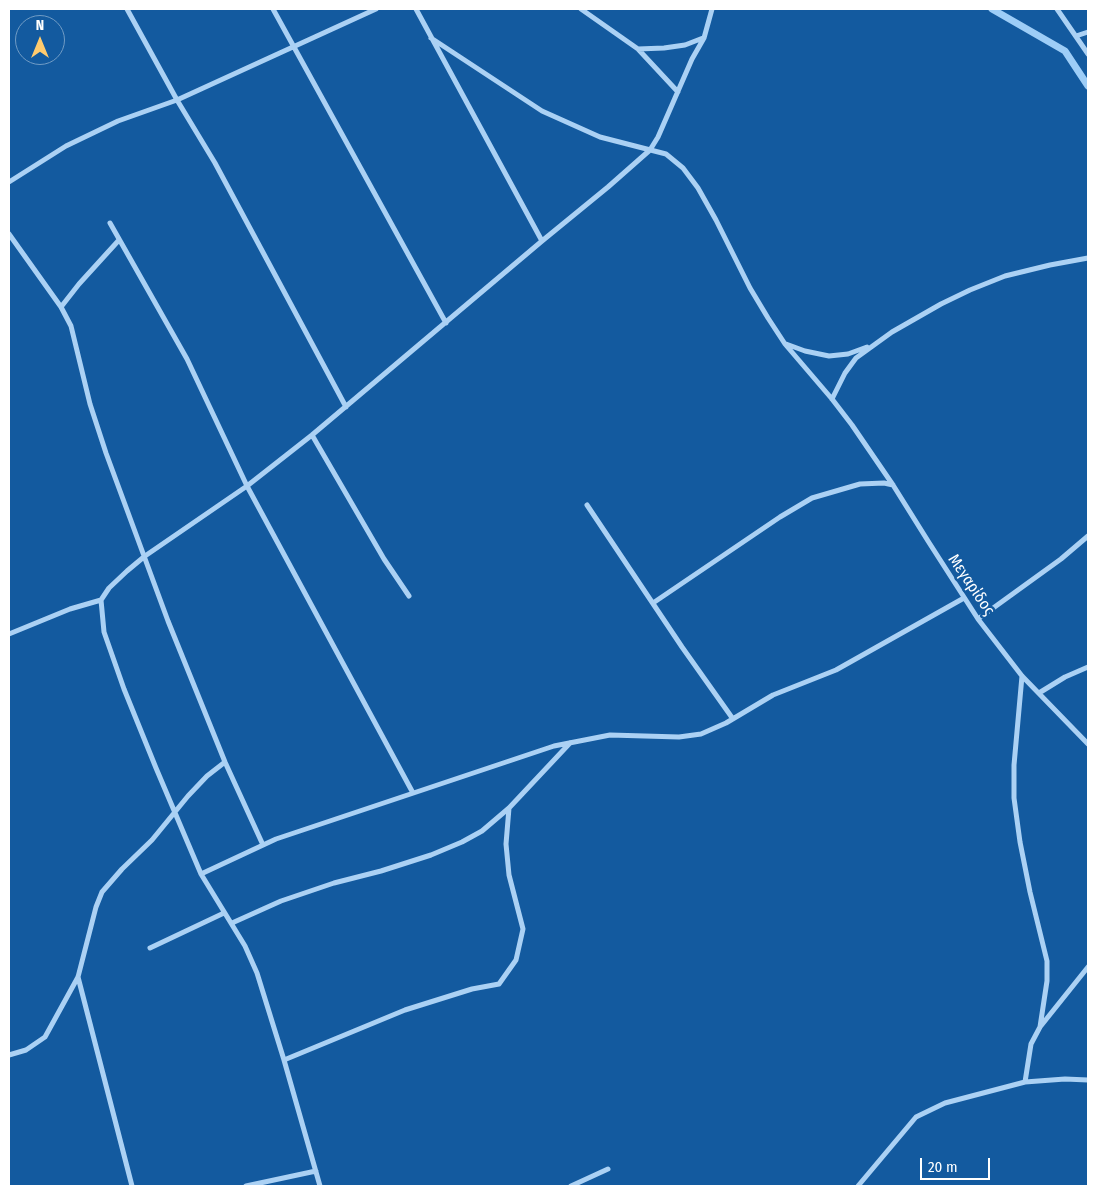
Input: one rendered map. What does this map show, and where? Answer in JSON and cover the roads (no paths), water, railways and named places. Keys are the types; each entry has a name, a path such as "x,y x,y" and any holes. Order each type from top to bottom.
{"street":[{"path":"127,9 177,100 215,163 346,407"},
{"path":"274,9 446,323"},
{"path":"9,182 66,146 118,121 177,100 376,9"},
{"path":"416,9 542,241"},
{"path":"581,9 638,49 678,92"},
{"path":"320,1186 257,973 232,923 201,874 121,681 104,632 101,600 109,588 144,556 247,486 312,435 650,150 658,137 704,38 712,9"},
{"path":"1057,9 1088,54"},
{"path":"1076,36 1088,32"},
{"name":"Μεγαρίδος","path":"431,38 542,111 600,137 666,154 683,168 698,188 750,288 785,344 852,425 894,485 978,619 1022,676 1088,744"},
{"path":"638,49 685,45 704,38"},
{"path":"110,223 187,360 247,486 414,793"},
{"path":"9,234 61,307 71,326 92,412 144,556 225,762 262,845"},
{"path":"61,307 119,240"},
{"path":"832,399 845,373 856,358 918,316 970,290 1014,274 1088,258"},
{"path":"785,344 829,356 848,354 874,344"},
{"path":"312,435 384,560 409,596"},
{"path":"653,603 780,517 812,498 860,484 884,483 894,485"},
{"path":"587,505 682,647 733,719"},
{"path":"978,619 1088,536"},
{"path":"201,874 276,839 570,742 610,735 679,737 701,734 733,719 773,695 836,670 964,598"},
{"path":"9,634 70,609 101,600"},
{"path":"1039,693 1065,677 1088,667"},
{"path":"1022,676 1015,755 1014,798 1030,892 1047,961 1047,981 1040,1027"},
{"path":"232,923 281,901 334,883 381,871 431,855 482,831 509,808 570,742"},
{"path":"9,1055 26,1050 44,1037 78,977 96,907 102,892 176,812 188,796 207,776 225,762"},
{"path":"284,1060 405,1010 472,989 499,984 516,960 523,929 509,875 506,844 509,808"},
{"path":"150,948 224,913"},
{"path":"1024,1082 1031,1044 1040,1027 1088,968"},
{"path":"78,977 132,1186"},
{"path":"858,1186 916,1117 945,1102 1024,1082 1065,1079 1088,1080"},
{"path":"571,1186 608,1169"},
{"path":"246,1186 316,1171"}],"waterway":[{"path":"992,9 1065,51 1088,86"}]}
